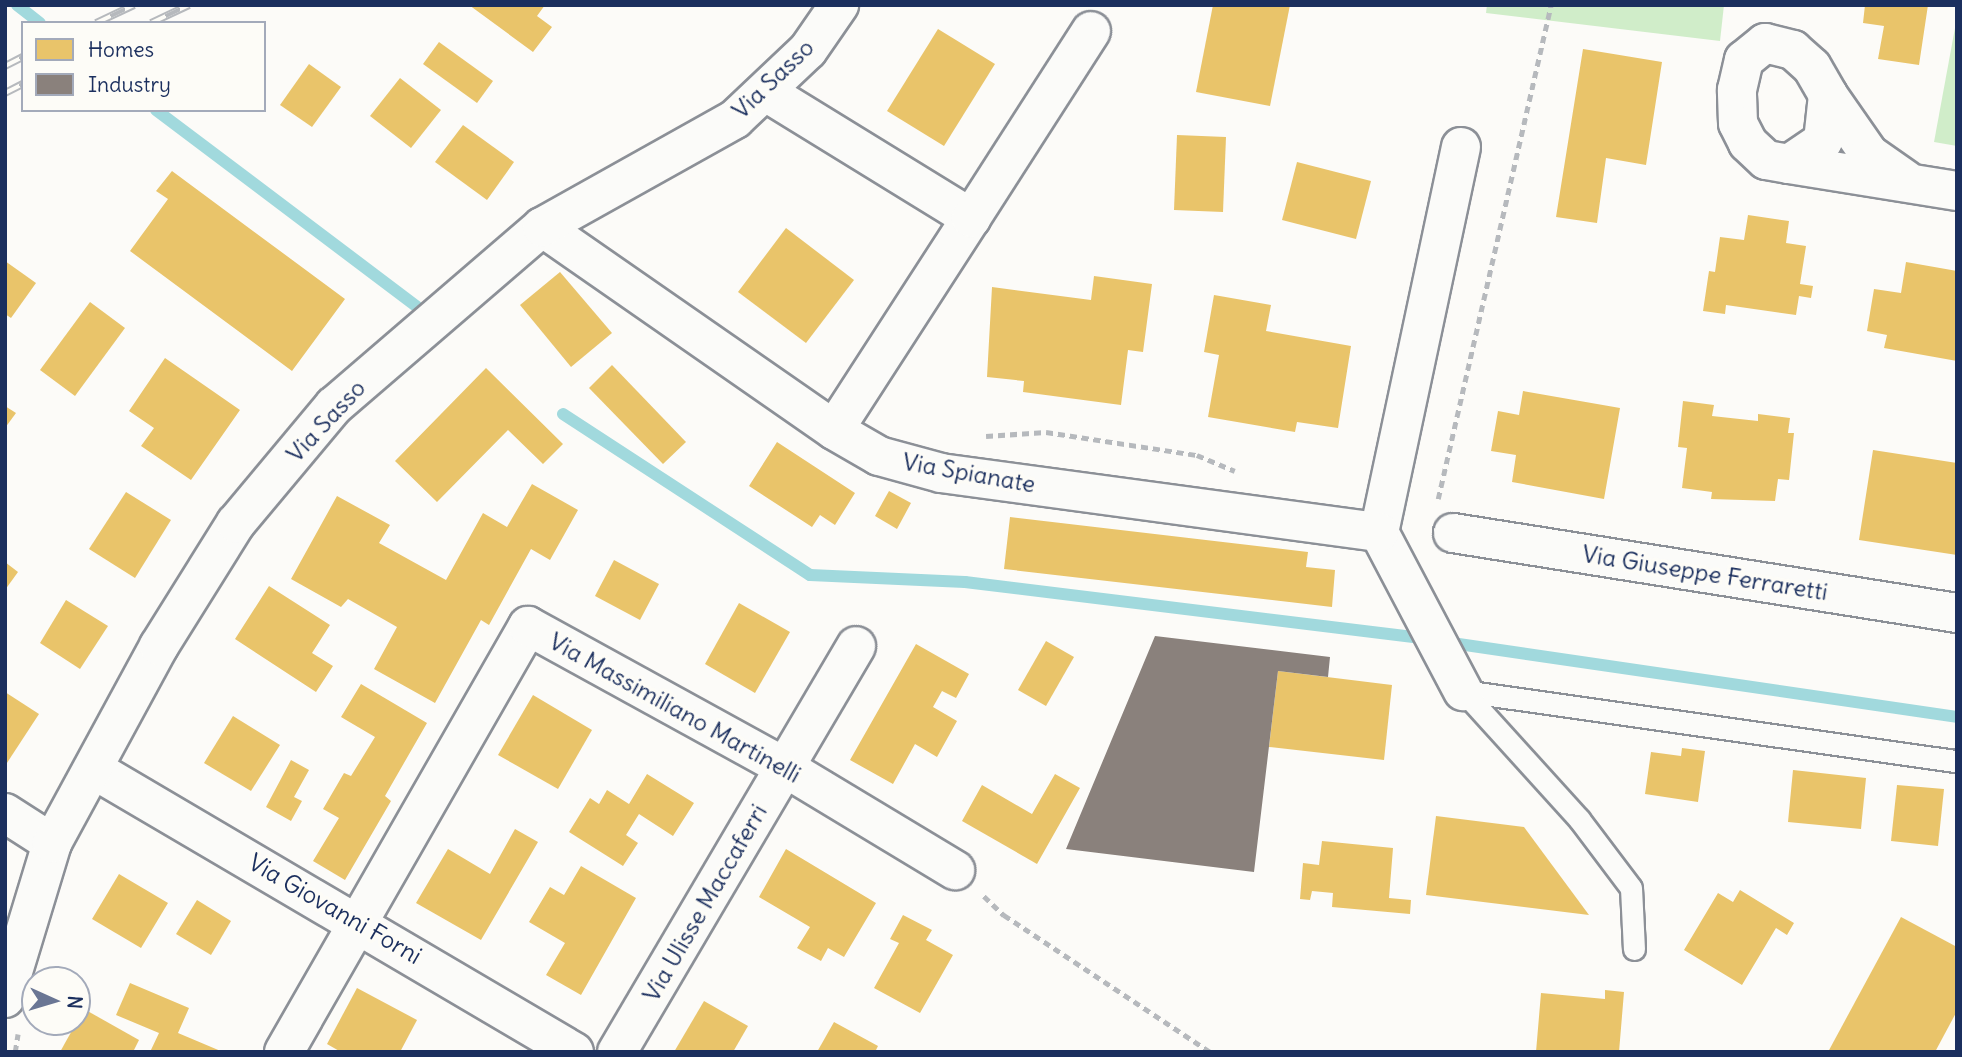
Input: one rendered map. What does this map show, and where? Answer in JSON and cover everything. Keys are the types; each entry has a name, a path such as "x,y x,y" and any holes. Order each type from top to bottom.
{"street":[{"name":"Via Sasso","path":"13,1012 52,844 159,646 236,523 334,406 542,227 735,119 808,50 839,5"},
{"path":"834,430 1091,30"},
{"path":"1917,185 1868,154 1812,67 1793,50 1765,43 1744,60 1737,90 1738,123 1748,144 1766,160 1917,185 1957,191"},
{"path":"766,92 971,218"},
{"path":"1789,164 1823,141 1828,95"},
{"path":"1455,676 1415,600 1383,515 1461,147"},
{"name":"Via Spianate","path":"542,227 834,430 880,456 941,473 1383,515"},
{"name":"Via Giuseppe Ferraretti","path":"1453,533 1957,613"},
{"name":"Via Massimiliano Martinelli","path":"284,1052 528,626 784,767 955,870"},
{"name":"Via Ulisse Maccaferri","path":"617,1052 856,646"},
{"name":"Via Giovanni Forni","path":"93,769 358,921 574,1052"},
{"path":"5,814 52,844"}],"lane":[{"path":"1455,676 1957,761"},
{"path":"1455,676 1579,820 1631,888 1634,949"}],"path":[{"path":"1383,515 1436,505 1551,5"},
{"path":"977,437 1046,432 1197,455 1243,474"},
{"path":"955,870 1004,915 1210,1052"},
{"path":"13,1012 15,1052"}],"green space":[{"path":"1487,5 1724,5 1720,41 1486,13"},
{"path":"1957,17 1957,146 1934,142"}],"building: Homes":[{"path":"469,5 545,5 537,16 552,27 533,52"},
{"path":"1213,5 1290,5 1270,106 1196,92"},
{"path":"1865,5 1928,5 1919,65 1878,59 1884,26 1863,23"},
{"path":"938,29 995,64 944,146 887,111"},
{"path":"439,42 493,81 477,103 423,64"},
{"path":"1583,49 1662,62 1646,165 1606,158 1597,223 1556,217"},
{"path":"309,64 341,87 312,127 280,105"},
{"path":"400,78 441,110 411,148 370,116"},
{"path":"463,125 514,162 487,200 435,162"},
{"path":"1177,135 1226,137 1223,212 1174,210"},
{"path":"1297,162 1371,181 1356,239 1282,220"},
{"path":"172,171 345,299 292,371 130,251 168,199 156,191"},
{"path":"1748,215 1789,221 1786,243 1806,246 1800,284 1813,286 1811,298 1799,296 1796,315 1726,305 1725,314 1703,311 1709,271 1715,272 1720,237 1744,240"},
{"path":"786,228 854,280 806,343 738,292"},
{"path":"5,261 36,283 11,318 5,314"},
{"path":"1906,262 1957,271 1957,361 1884,348 1887,335 1867,331 1874,289 1901,293"},
{"path":"560,272 612,333 571,367 520,305"},
{"path":"1094,276 1152,284 1143,352 1128,350 1121,405 1023,392 1024,381 987,377 992,287 1091,300"},
{"path":"1214,295 1271,305 1266,331 1351,346 1338,428 1297,422 1295,432 1208,417 1219,355 1204,352"},
{"path":"90,302 125,328 75,396 40,370"},
{"path":"165,358 240,410 191,480 141,446 154,428 129,411"},
{"path":"612,365 686,442 663,464 589,388"},
{"path":"486,368 563,444 543,464 508,430 437,502 395,461"},
{"path":"1523,391 1620,408 1604,499 1512,482 1516,455 1491,451 1498,411 1519,415"},
{"path":"1683,401 1714,405 1712,416 1758,421 1758,414 1790,418 1788,433 1794,433 1789,480 1778,479 1775,501 1711,499 1712,492 1682,488 1687,448 1678,447"},
{"path":"5,406 16,413 5,428"},
{"path":"777,442 855,493 835,525 820,515 812,527 749,486"},
{"path":"1873,450 1957,463 1957,555 1859,540"},
{"path":"532,484 578,510 550,560 531,549 489,625 481,620 435,703 374,669 397,627 348,599 341,607 291,579 337,496 390,525 379,543 446,580 483,513 507,527"},
{"path":"889,491 911,503 897,529 875,516"},
{"path":"126,492 171,520 135,578 89,549"},
{"path":"1010,517 1308,552 1306,567 1335,570 1332,607 1004,569"},
{"path":"614,560 659,584 640,620 595,596"},
{"path":"5,562 18,572 5,590"},
{"path":"269,586 330,625 312,653 333,666 316,692 235,639"},
{"path":"66,600 108,626 80,669 40,643"},
{"path":"739,603 790,632 755,693 705,664"},
{"path":"1046,641 1074,657 1046,706 1018,690"},
{"path":"916,644 969,674 956,698 942,691 933,707 957,721 937,757 915,744 893,784 850,760"},
{"path":"1278,671 1392,685 1384,760 1269,747"},
{"path":"361,684 427,723 385,796 391,801 345,880 313,861 339,818 323,809 344,773 351,776 375,737 341,717"},
{"path":"5,692 39,714 5,766"},
{"path":"533,695 592,730 558,789 498,755"},
{"path":"233,716 280,745 251,791 204,763"},
{"path":"1682,748 1705,751 1698,802 1645,794 1651,752 1681,756"},
{"path":"291,760 309,770 294,797 302,801 291,821 266,807"},
{"path":"1793,770 1866,778 1861,829 1788,822"},
{"path":"647,774 694,803 673,836 639,814 626,835 638,843 623,866 569,832 590,798 599,804 607,790 629,804"},
{"path":"1055,774 1080,788 1037,864 962,821 982,785 1032,814"},
{"path":"1897,785 1944,789 1938,846 1891,841"},
{"path":"1436,816 1524,827 1589,915 1426,895"},
{"path":"515,829 538,842 481,940 416,903 448,849 490,874"},
{"path":"1322,841 1393,848 1389,898 1411,900 1410,914 1332,907 1333,893 1312,891 1310,900 1300,899 1303,863 1319,865"},
{"path":"786,849 876,903 844,957 828,948 821,961 797,948 810,927 759,897"},
{"path":"581,866 636,898 581,995 546,975 565,943 529,922 550,887 564,895"},
{"path":"119,874 168,903 141,948 92,919"},
{"path":"1740,890 1794,923 1787,935 1776,928 1742,985 1684,950 1718,893 1733,902"},
{"path":"197,900 231,921 211,955 176,934"},
{"path":"903,915 932,930 926,940 953,955 920,1013 874,988 899,943 890,939"},
{"path":"1901,917 1957,947 1957,1011 1935,1052 1828,1052"},
{"path":"130,983 189,1008 178,1033 223,1052 150,1052 159,1033 116,1015"},
{"path":"357,988 417,1020 400,1052 341,1052 327,1044"},
{"path":"1605,990 1624,992 1619,1052 1536,1052 1541,993 1605,999"},
{"path":"704,1001 748,1026 733,1052 674,1052"},
{"path":"91,1013 139,1040 133,1052 60,1052 69,1036 91,1036"},
{"path":"834,1022 878,1046 875,1052 817,1052"}],"building: Industry":[{"path":"1155,636 1330,657 1328,677 1278,671 1254,872 1066,849"}],"waterway":[{"path":"17,5 37,21"},
{"path":"159,112 416,306"},
{"path":"563,414 810,575 965,582 1427,639"},
{"path":"1445,642 1957,717"}],"railway":[{"path":"100,21 134,5"},
{"path":"155,21 189,5"},
{"path":"5,66 21,58"},
{"path":"5,93 21,85"}]}
